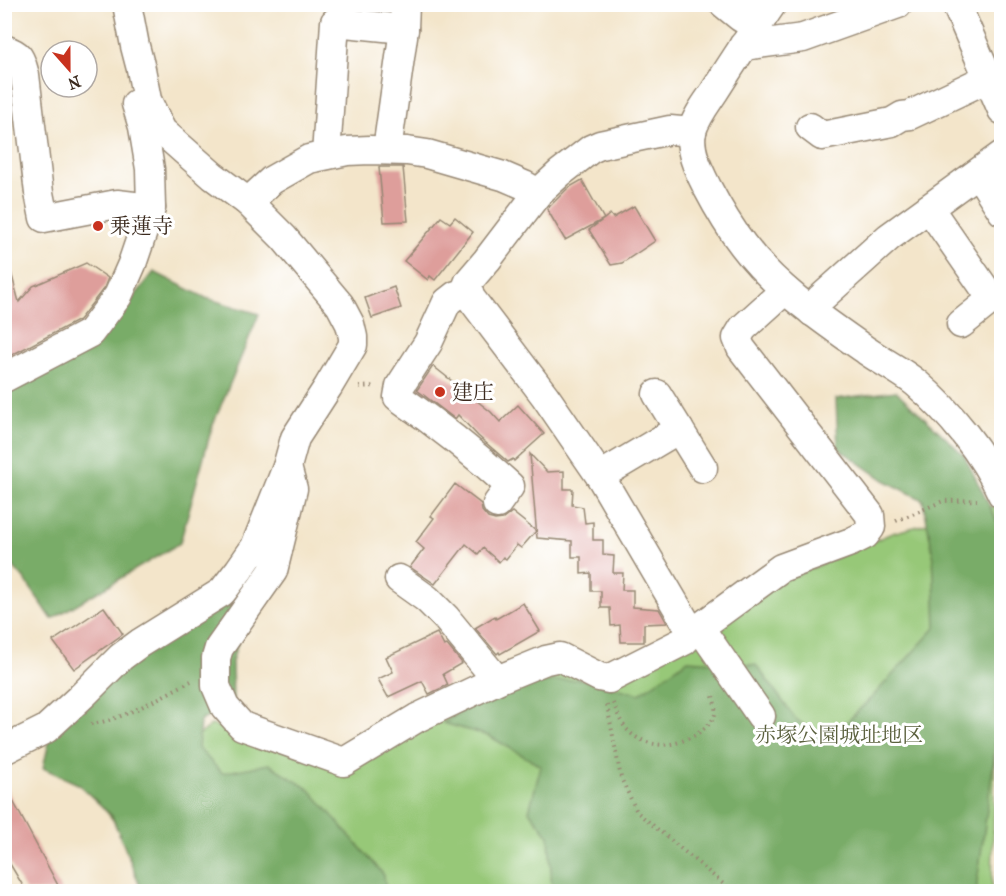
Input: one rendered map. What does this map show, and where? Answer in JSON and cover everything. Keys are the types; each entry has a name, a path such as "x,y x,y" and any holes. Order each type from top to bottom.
{"street":[{"path":"4,750 46,729 121,657 222,592 255,547 287,467 295,438 353,345 350,324 340,305 284,238 248,202 213,176 162,131 147,99 127,4"},
{"path":"724,4 740,18 757,26 803,39 898,4"},
{"path":"956,4 1002,110"},
{"path":"326,154 335,22 404,16 387,150"},
{"path":"757,26 699,116 692,132 691,142 698,169 718,208 744,247 764,270 812,312 915,382 952,419 980,456 991,497"},
{"path":"4,378 90,333 118,296 136,253 151,208 150,169 132,82 135,46"},
{"path":"4,49 16,53 20,58 25,75 44,218 117,204 151,208"},
{"path":"810,127 822,135 892,122 988,78"},
{"path":"692,132 670,130 591,149 538,193 467,286 470,297 545,396 600,476 696,631 761,716"},
{"path":"248,202 272,180 309,159 347,151 387,150 427,154 503,176 538,193"},
{"path":"812,312 820,299 889,237 1002,155"},
{"path":"978,173 1002,211"},
{"path":"929,208 992,299 961,324"},
{"path":"287,467 294,489 273,571 219,648 216,658 216,686 225,707 242,726 344,762 417,718 497,680 546,660 560,657 605,678 684,641 781,568 851,542 865,535 871,527 870,515 741,348 737,338 742,328 785,290"},
{"path":"469,292 447,302 428,344 400,386 398,397 432,421 510,486 497,504"},
{"path":"657,393 703,468"},
{"path":"600,476 679,429"},
{"path":"399,579 427,599 446,618 497,680"}],"path":[{"path":"328,387 400,386"},
{"path":"871,527 895,522 943,501 971,501 991,497"},
{"path":"90,724 101,723 130,712 198,678 216,686"},
{"path":"605,678 623,726 634,736 655,744 675,743 697,735 714,717 715,703 710,688"},
{"path":"605,678 621,778 637,812 733,891"}],"green space":[{"path":"154,272 206,298 259,314 212,427 180,543 52,619 25,580 5,557 4,392 93,349"},
{"path":"896,391 964,455 1001,529 1001,667 994,759 977,891 552,891 549,836 529,811 541,766 489,736 443,723 506,685 581,679 639,694 688,660 756,665 795,718 826,743 875,694 936,627 933,554 923,500 884,480 838,448 836,399"},
{"path":"267,503 241,632 232,661 233,704 200,721 198,748 222,773 269,764 310,790 384,875 386,891 139,891 139,883 112,816 78,784 43,768 54,720 225,590"},
{"name":"赤塚公園城址地区","path":"998,505 1002,534 1002,659 996,704 992,891 146,891 113,820 49,738 180,751 211,725 239,730 348,771 433,722 558,666 586,682 785,580 892,533"}],"building":[{"path":"379,167 403,167 408,221 384,222"},
{"path":"582,180 604,219 565,240 547,209 568,188"},
{"path":"634,206 655,241 622,263 611,265 589,230 610,214 613,218"},
{"path":"441,217 450,223 455,217 473,232 435,280 430,276 428,280 404,261"},
{"path":"86,263 108,278 104,288 79,320 4,359 4,273 11,272 19,302 33,286"},
{"path":"394,287 401,308 372,318 365,298"},
{"path":"433,366 491,412 500,422 518,405 544,434 514,461 513,459 508,462 458,415 455,419 417,390"},
{"path":"530,454 547,472 564,471 564,489 573,489 572,505 583,507 585,523 593,522 593,540 603,540 603,555 614,556 613,573 623,573 622,590 633,590 633,607 659,609 667,623 644,624 644,642 621,642 620,625 611,626 610,608 601,608 601,591 591,591 591,573 581,574 581,557 572,557 572,541 537,538"},
{"path":"455,484 481,504 482,511 488,518 503,519 512,512 536,531 521,548 517,545 506,559 503,557 499,562 483,548 478,554 466,544 435,584 410,567 424,549 416,542 434,518 431,516"},
{"path":"523,603 540,631 497,654 475,628"},
{"path":"104,607 123,634 74,669 53,641"},
{"path":"437,633 444,646 447,645 462,663 443,674 448,685 429,694 422,681 388,697 378,679 393,672 386,657"},
{"path":"4,784 61,891 26,891 4,854"}],"place":[{"name":"乗蓮寺","path":"98,226"},
{"name":"建庄","path":"440,392"}]}
